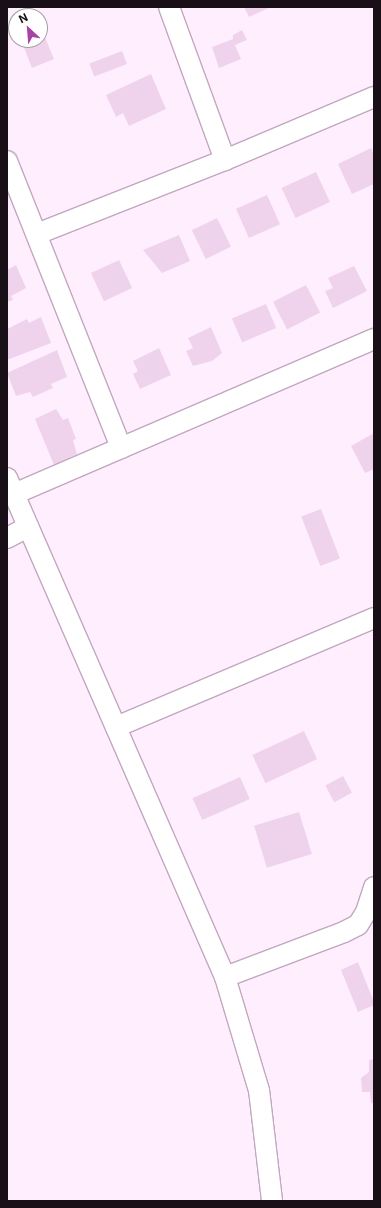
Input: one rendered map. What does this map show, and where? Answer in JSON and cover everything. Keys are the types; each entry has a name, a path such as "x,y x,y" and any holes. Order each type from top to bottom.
{"street":[{"path":"169,7 225,160"},
{"path":"37,234 225,160 374,97"},
{"path":"7,161 122,448"},
{"path":"272,1201 259,1090 224,977 10,486 122,448 374,339"},
{"path":"7,538 28,527"},
{"path":"116,728 374,618"},
{"path":"224,977 344,932 369,925 374,888"}],"building":[{"path":"244,7 271,7 249,17"},
{"path":"242,30 247,40 235,45 241,59 219,68 212,47 233,39 233,35"},
{"path":"48,44 54,59 32,68 24,48 48,48"},
{"path":"122,51 127,64 94,77 89,64"},
{"path":"151,74 166,109 129,126 123,113 116,117 106,95"},
{"path":"371,148 374,155 374,184 352,194 338,164"},
{"path":"316,172 330,202 296,218 282,188"},
{"path":"267,195 280,224 249,238 236,209"},
{"path":"217,218 231,247 206,259 192,230"},
{"path":"179,235 190,261 162,273 143,250"},
{"path":"119,260 132,288 104,301 91,273"},
{"path":"16,265 26,288 11,296 13,300 7,302 7,270"},
{"path":"354,266 367,291 333,308 325,291 333,288 328,278"},
{"path":"306,285 320,313 287,329 273,302"},
{"path":"266,304 276,328 242,342 232,318"},
{"path":"41,317 51,343 7,360 7,329 27,319 29,323"},
{"path":"211,327 222,353 212,361 193,366 186,351 193,348 188,338"},
{"path":"159,348 171,375 140,389 133,374 138,371 133,361"},
{"path":"57,350 67,377 51,384 53,388 33,397 30,392 16,396 7,373"},
{"path":"56,409 63,420 68,418 76,439 73,440 77,454 54,465 35,419"},
{"path":"374,433 374,469 365,473 351,446"},
{"path":"321,509 340,558 320,566 301,517"},
{"path":"304,731 317,759 265,783 252,755"},
{"path":"343,776 352,793 334,802 325,785"},
{"path":"240,777 250,799 202,820 192,798"},
{"path":"299,812 312,854 267,868 254,826"},
{"path":"358,962 374,1005 358,1012 341,970"},
{"path":"374,1059 374,1103 371,1103 370,1092 362,1092 361,1078 369,1072 369,1060"}]}
